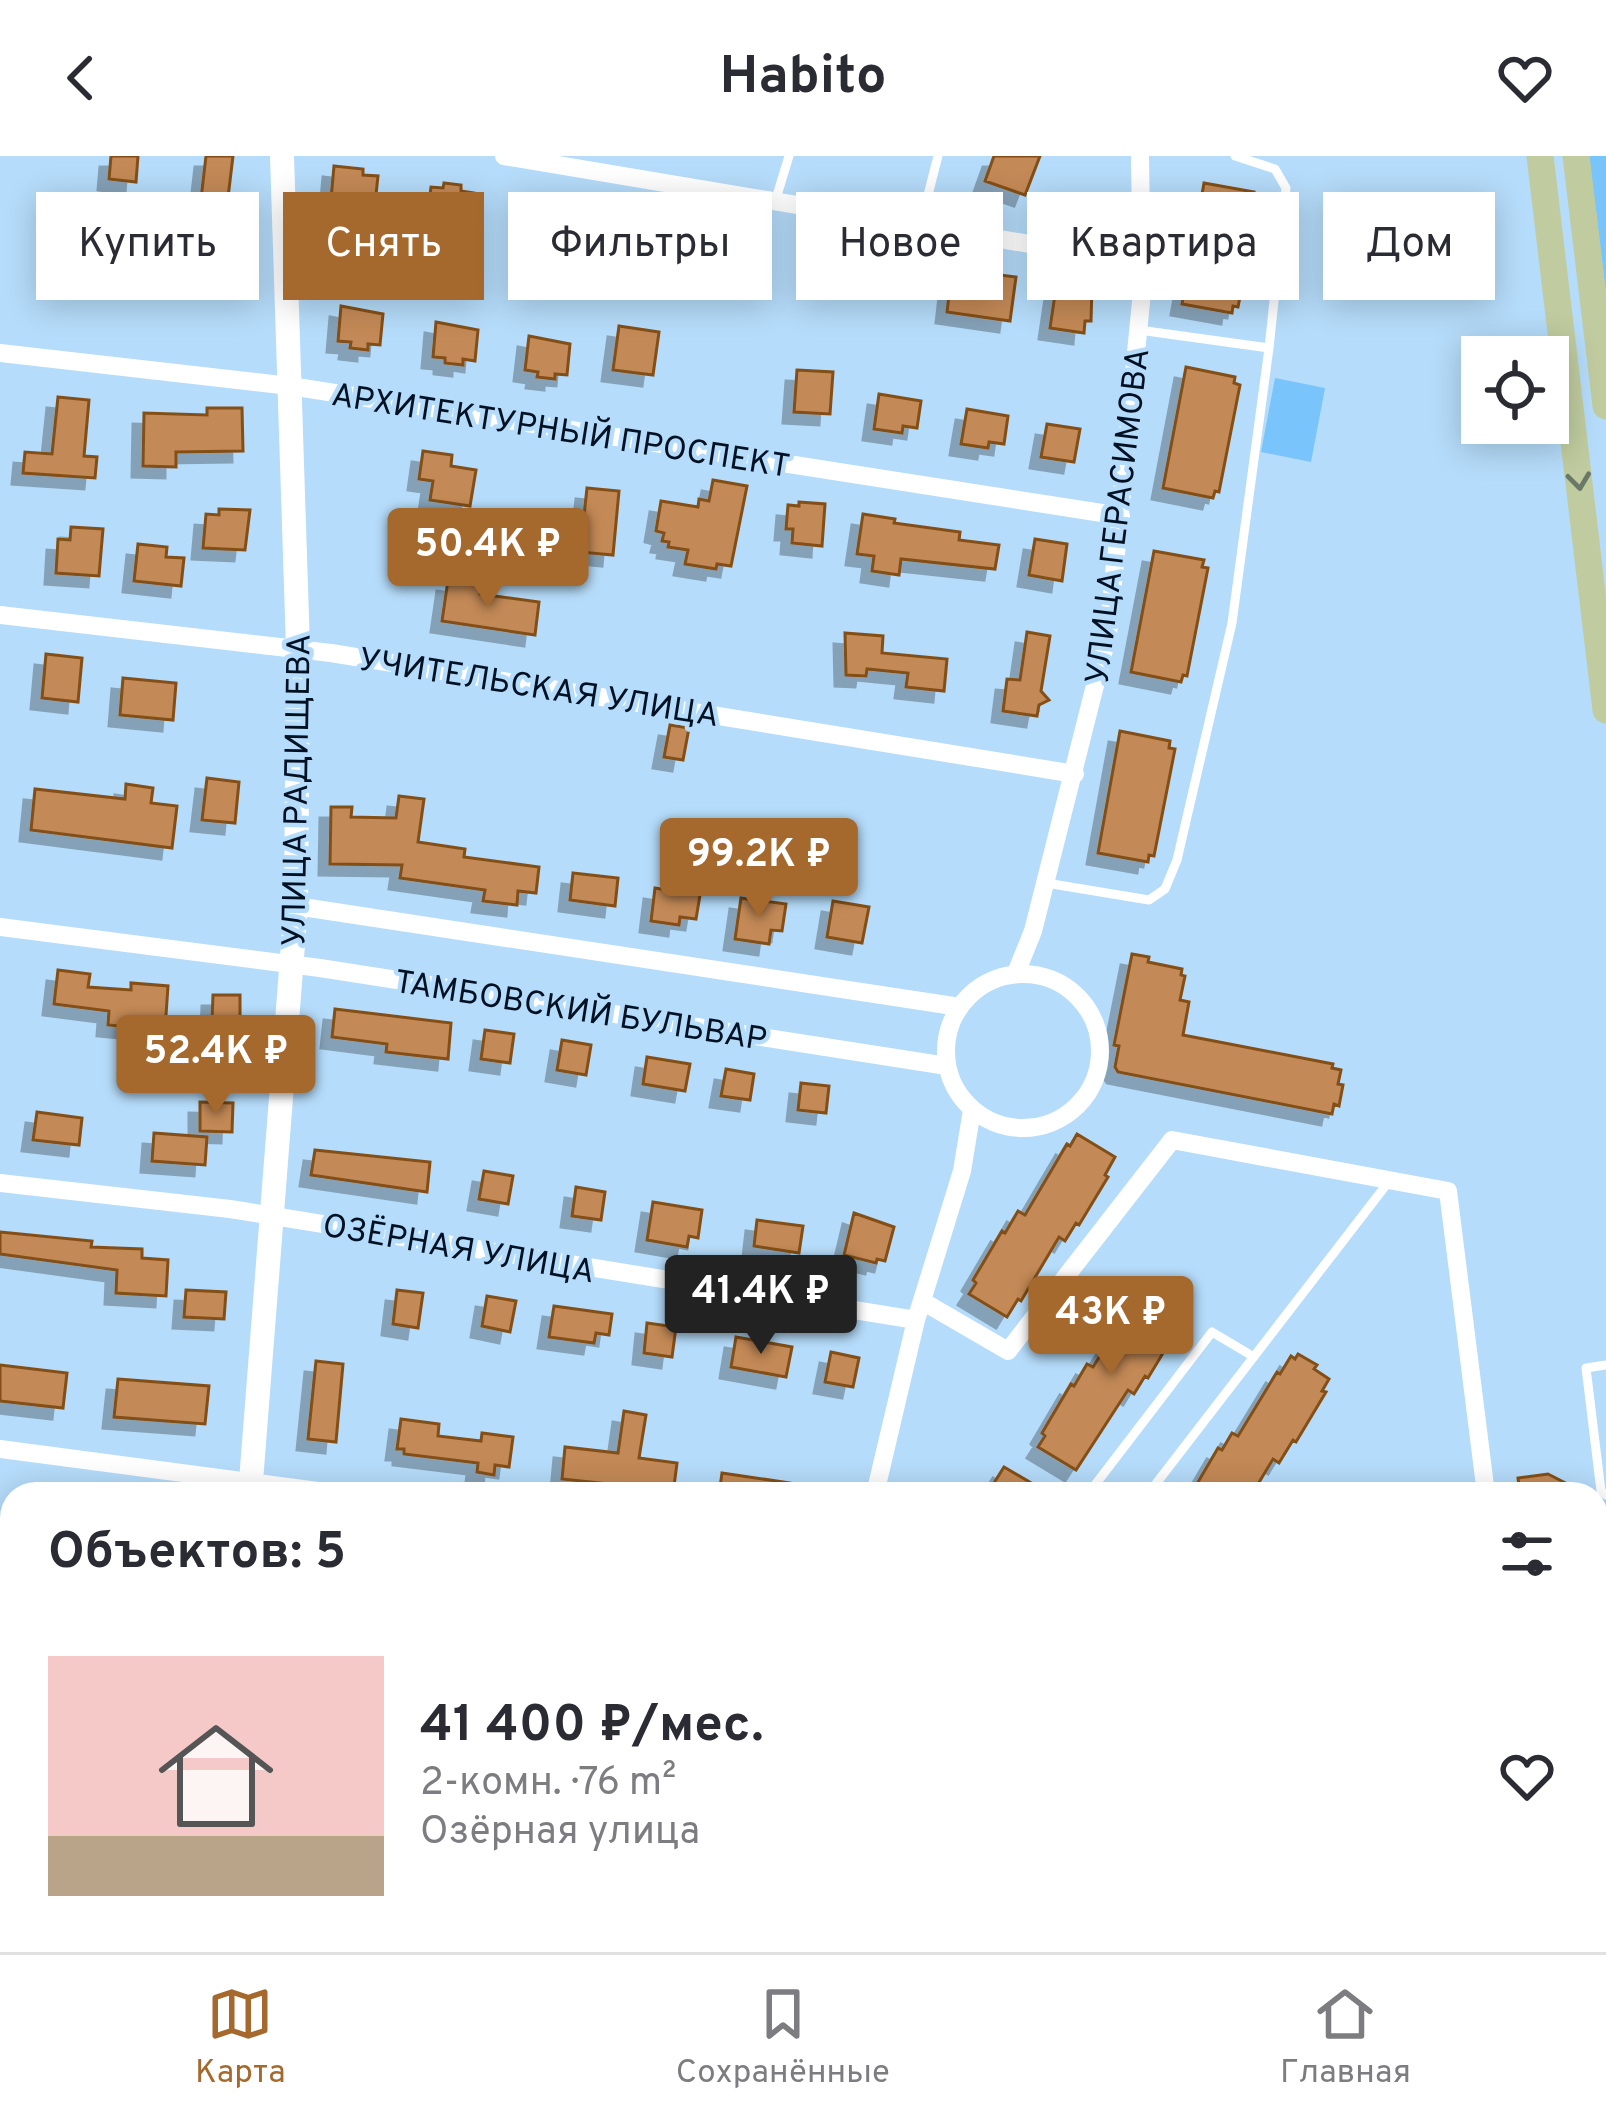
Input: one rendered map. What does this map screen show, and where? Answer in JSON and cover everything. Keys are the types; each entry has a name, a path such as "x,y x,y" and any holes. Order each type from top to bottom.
{"main road":[{"path":"1540,156 1606,710"},
{"path":"1576,156 1606,406"}],"street":[{"name":"УЛИЦА РАДИЩЕВА","path":"251,1482 296,906 298,648 282,156"},
{"path":"504,156 796,205"},
{"name":"УЛИЦА ГЕРАСИМОВА","path":"1140,156 1141,192"},
{"name":"УЛИЦА ГЕРАСИМОВА","path":"1016,974 1033,931 1108,634 1141,300"},
{"name":"АРХИТЕКТУРНЫЙ ПРОСПЕКТ","path":"0,353 290,386 1121,516"},
{"name":"УЧИТЕЛЬСКАЯ УЛИЦА","path":"0,615 298,648 1075,774"},
{"name":"ТАМБОВСКИЙ БУЛЬВАР","path":"296,906 960,1007"},
{"name":"ТАМБОВСКИЙ БУЛЬВАР","path":"0,927 293,964 947,1066"},
{"path":"1016,974 1034,974 1065,985 1084,1002 1096,1024 1101,1050 1098,1074 1086,1097 1068,1115 1045,1126 1007,1126 973,1110 956,1090 947,1066 946,1040 969,994 991,980 1016,974"},
{"path":"878,1482 919,1310 962,1171 973,1110"},
{"path":"919,1310 1008,1351 1172,1139 1448,1191 1484,1482"},
{"name":"ОЗЁРНАЯ УЛИЦА","path":"0,1183 272,1215 919,1310"},
{"path":"0,1449 218,1482"}],"lane":[{"path":"775,202 789,156"},
{"path":"929,192 938,156"},
{"path":"1045,883 1149,900 1165,889 1177,860 1232,622 1286,188 1275,170 1235,156"},
{"path":"1139,330 1269,348"},
{"path":"1157,1482 1390,1180"},
{"path":"1097,1482 1212,1332 1254,1357"},
{"path":"1599,1482 1586,1367 1606,1365"}],"shaded area":[{"path":"1589,156 1606,156 1606,293"},
{"path":"1275,378 1325,388 1311,462 1261,452"}],"building":[{"path":"111,156 138,156 136,182 109,179"},
{"path":"206,156 233,156 229,192 202,192"},
{"path":"994,156 1040,156 1025,195 985,181"},
{"path":"334,166 378,176 376,192 332,192"},
{"path":"444,183 461,185 461,191 468,192 430,192 431,187 443,188"},
{"path":"1204,183 1254,192 1202,192"},
{"path":"1003,275 1016,277 1010,321 947,312 948,300 1003,300"},
{"path":"1054,300 1092,300 1091,321 1085,321 1084,333 1050,328"},
{"path":"1183,300 1239,300 1232,313 1182,304"},
{"path":"341,306 383,314 380,345 368,344 368,350 338,341"},
{"path":"436,322 478,330 475,361 463,359 463,365 433,357"},
{"path":"619,326 659,332 653,375 613,370"},
{"path":"529,336 570,344 567,375 537,377 538,372 525,370"},
{"path":"1186,367 1235,377 1234,383 1240,385 1219,492 1213,498 1163,488"},
{"path":"797,370 833,372 830,414 794,412"},
{"path":"879,394 921,401 917,428 903,426 902,433 874,429"},
{"path":"58,397 89,400 84,456 97,457 95,478 23,473 25,452 52,454"},
{"path":"207,408 242,408 243,451 176,452 176,467 143,466 144,413 207,415"},
{"path":"967,409 1008,416 1004,444 989,442 988,448 961,444"},
{"path":"1047,424 1080,429 1074,462 1041,457"},
{"path":"423,451 452,455 451,466 476,470 470,506 430,500 433,481 419,479"},
{"path":"713,480 747,486 731,566 717,564 716,569 685,564 688,550 668,547 669,542 662,541 664,533 656,531 661,501 698,507 699,499 709,501"},
{"path":"587,488 619,491 613,555 580,552"},
{"path":"799,502 825,504 822,546 792,543 793,529 786,529 788,505 799,506"},
{"path":"219,509 250,510 245,550 203,548 206,514 219,515"},
{"path":"863,514 960,532 959,540 999,545 995,569 901,559 899,575 872,571 874,556 857,554"},
{"path":"71,527 103,529 99,576 56,573 58,539 70,540"},
{"path":"1035,539 1067,544 1062,581 1029,575"},
{"path":"138,544 167,547 166,557 184,558 181,586 134,581"},
{"path":"1154,551 1204,560 1202,567 1208,568 1187,676 1181,682 1131,672"},
{"path":"448,580 482,585 480,594 539,602 535,635 442,621"},
{"path":"1027,632 1050,636 1041,691 1049,700 1039,705 1037,716 1003,711 1007,679 1020,680"},
{"path":"845,633 883,636 882,653 947,659 944,691 906,687 908,673 867,669 866,676 846,675"},
{"path":"46,654 82,658 78,702 42,698"},
{"path":"123,678 176,683 173,720 120,715"},
{"path":"670,725 689,728 683,760 664,757"},
{"path":"1120,731 1170,741 1169,748 1175,749 1154,856 1149,855 1148,862 1098,853"},
{"path":"207,778 239,782 235,823 202,820"},
{"path":"126,784 153,788 151,803 177,806 172,848 31,830 35,789 125,799"},
{"path":"399,796 424,799 418,842 465,849 464,857 539,867 536,893 518,891 517,905 483,901 485,890 400,878 402,865 330,864 331,807 352,807 351,817 396,818"},
{"path":"573,873 618,878 615,906 570,900"},
{"path":"655,888 700,895 696,919 680,917 679,925 651,921"},
{"path":"741,898 786,904 782,931 771,930 769,944 735,939"},
{"path":"833,901 869,907 862,943 827,937"},
{"path":"1132,954 1182,969 1180,1000 1189,1002 1183,1035 1333,1064 1332,1068 1341,1070 1339,1106 1334,1104 1332,1114 1118,1072 1119,1046 1114,1045"},
{"path":"58,970 90,974 88,987 168,986 165,1030 108,1025 109,1011 54,1004"},
{"path":"213,995 240,995 240,1022 212,1021"},
{"path":"335,1009 451,1023 448,1059 386,1052 387,1044 332,1037"},
{"path":"485,1030 514,1034 510,1063 481,1059"},
{"path":"562,1040 591,1045 586,1075 557,1070"},
{"path":"647,1057 690,1064 685,1091 643,1084"},
{"path":"726,1069 754,1074 750,1100 721,1096"},
{"path":"801,1083 829,1086 826,1113 798,1110"},
{"path":"200,1102 233,1103 232,1132 200,1131"},
{"path":"37,1112 82,1118 79,1145 33,1140"},
{"path":"154,1133 207,1137 205,1165 152,1161"},
{"path":"1077,1134 1115,1157 1108,1177 1079,1225 1065,1241 1059,1237 1007,1317 969,1294 976,1283 973,1280 1002,1231 1018,1211 1025,1215"},
{"path":"315,1150 430,1162 427,1192 311,1175"},
{"path":"484,1171 513,1176 508,1204 479,1199"},
{"path":"576,1187 605,1192 601,1220 572,1216"},
{"path":"653,1202 702,1210 698,1238 689,1236 687,1247 647,1240"},
{"path":"854,1213 894,1227 885,1261 844,1255"},
{"path":"757,1220 803,1226 799,1253 754,1246"},
{"path":"0,1232 92,1241 91,1247 142,1249 142,1258 168,1260 166,1296 116,1293 117,1270 0,1254"},
{"path":"1146,1287 1185,1310 1148,1378 1134,1394 1128,1390 1076,1470 1038,1447 1045,1436 1042,1433 1071,1384 1087,1364 1093,1367"},
{"path":"186,1290 226,1292 224,1319 184,1317"},
{"path":"397,1290 423,1293 418,1328 393,1324"},
{"path":"487,1296 516,1301 510,1332 482,1326"},
{"path":"554,1306 612,1314 609,1335 596,1333 594,1343 549,1337"},
{"path":"647,1323 676,1327 672,1357 644,1353"},
{"path":"736,1337 792,1347 786,1377 731,1367"},
{"path":"831,1352 859,1358 853,1387 825,1382"},
{"path":"1298,1354 1317,1365 1314,1369 1329,1379 1296,1442 1279,1463 1273,1459 1259,1482 1198,1482 1218,1448 1222,1450 1232,1433 1238,1436 1277,1372 1291,1356 1295,1359"},
{"path":"316,1361 343,1364 336,1442 308,1439"},
{"path":"0,1365 67,1373 63,1408 0,1401"},
{"path":"118,1379 209,1386 205,1424 114,1417"},
{"path":"624,1411 646,1415 639,1458 677,1463 675,1482 562,1479 565,1447 618,1453"},
{"path":"401,1419 439,1424 438,1436 481,1441 482,1433 513,1437 509,1467 495,1465 494,1475 477,1472 478,1463 404,1454 404,1449 397,1449"},
{"path":"1004,1467 1030,1482 995,1482"},
{"path":"722,1473 783,1482 721,1482"},
{"path":"1548,1474 1564,1482 1518,1482 1518,1478"}]}
